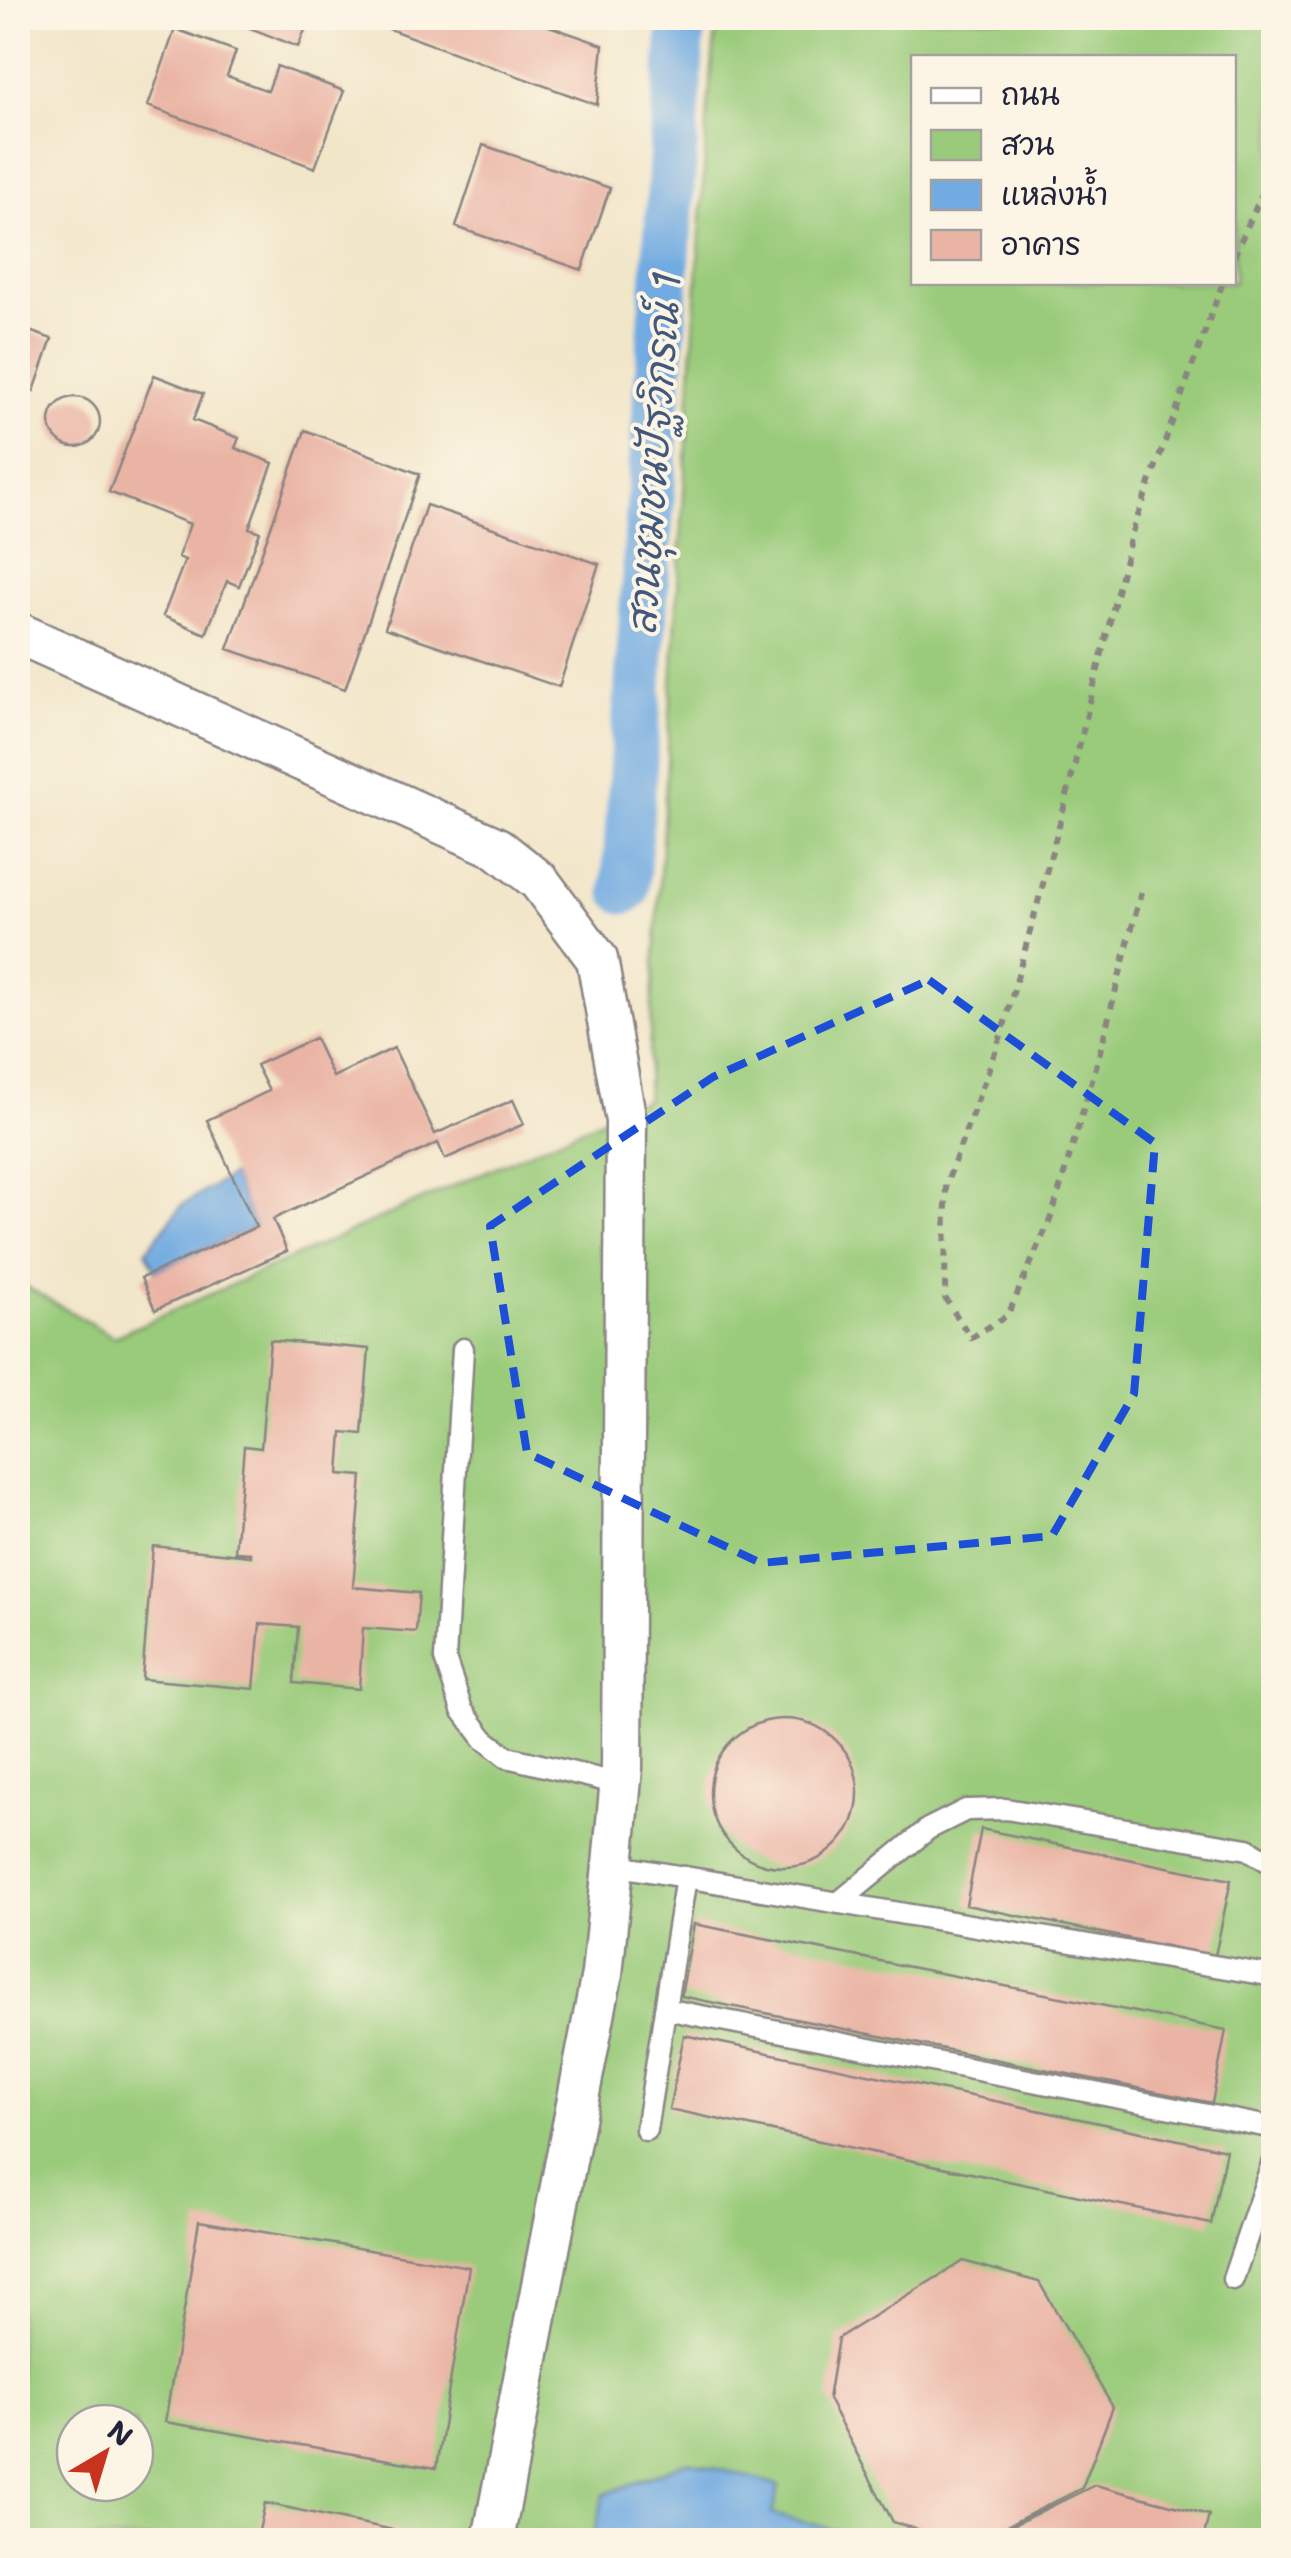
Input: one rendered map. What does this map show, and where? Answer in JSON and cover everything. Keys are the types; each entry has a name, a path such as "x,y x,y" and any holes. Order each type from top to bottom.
{"street":[{"path":"18,633 497,848 539,881 597,959 626,1121 620,1784 602,1974 493,2540"}],"lane":[{"path":"464,1348 446,1659 462,1710 484,1739 507,1757 620,1784"},
{"path":"838,1903 928,1828 966,1810 1006,1809 1248,1849 1274,1866"},
{"path":"613,1864 1274,1976"},
{"path":"646,2130 686,1877"},
{"path":"665,2010 1274,2128"},
{"path":"1233,2279 1274,2158"}],"path":[{"path":"1236,252 1274,168"},
{"path":"1141,892 1096,1067 1052,1215 1008,1315 971,1338 945,1298 946,1185 1002,1033 1066,804 1132,535 1222,285"}],"highlighted area":[{"path":"929,980 1155,1143 1134,1394 1052,1536 761,1563 527,1453 490,1226 713,1077"}],"green space":[{"path":"717,18 1273,18 1273,2540 18,2540 18,1282 114,1337 646,1100 708,106"}],"water":[{"path":"232,1175 256,1227 156,1271 146,1251 182,1205"},
{"path":"688,2461 779,2485 772,2514 874,2540 593,2540 604,2495"}],"building":[{"path":"225,18 310,18 298,47"},
{"path":"393,18 526,18 603,45 597,105 389,29"},
{"path":"175,29 236,51 227,76 268,91 277,66 344,91 315,168 148,106"},
{"path":"483,145 610,188 582,270 456,227"},
{"path":"18,327 52,339 34,391 18,385"},
{"path":"154,375 203,394 193,420 239,438 235,448 273,463 249,528 260,532 239,586 227,581 206,634 163,616 185,560 178,557 190,524 109,492"},
{"path":"75,397 93,404 100,422 93,440 75,447 57,440 50,422 57,404"},
{"path":"18,404 31,409 18,446"},
{"path":"305,430 420,474 345,689 228,649"},
{"path":"426,505 599,564 559,687 385,628"},
{"path":"315,1038 333,1077 394,1048 435,1134 513,1100 524,1124 445,1159 438,1143 273,1219 287,1251 155,1310 141,1278 256,1227 207,1120 269,1091 256,1065"},
{"path":"270,1340 369,1349 362,1434 342,1432 339,1474 362,1476 353,1587 419,1593 416,1632 363,1628 359,1689 294,1683 298,1627 260,1624 254,1689 142,1679 153,1546 251,1556 235,1552 244,1446 261,1448"},
{"path":"784,1719 812,1725 836,1741 852,1765 858,1793 852,1821 836,1845 812,1861 784,1867 756,1861 732,1845 716,1821 710,1793 716,1765 732,1741 756,1725"},
{"path":"981,1829 1231,1880 1215,1956 966,1905"},
{"path":"694,1924 1226,2030 1212,2103 681,1996"},
{"path":"684,2035 1226,2150 1211,2224 669,2109"},
{"path":"199,2221 469,2267 436,2468 165,2422"},
{"path":"963,2261 1039,2282 1113,2407 1082,2488 979,2540 952,2540 893,2522 828,2399 838,2338"},
{"path":"1095,2485 1209,2515 1203,2540 983,2540"},
{"path":"265,2503 403,2532 401,2540 257,2540"}],"waterway":[{"name":"สวนชุมชนปัฐวิกรณ์ 1","path":"625,890 682,18"}]}
